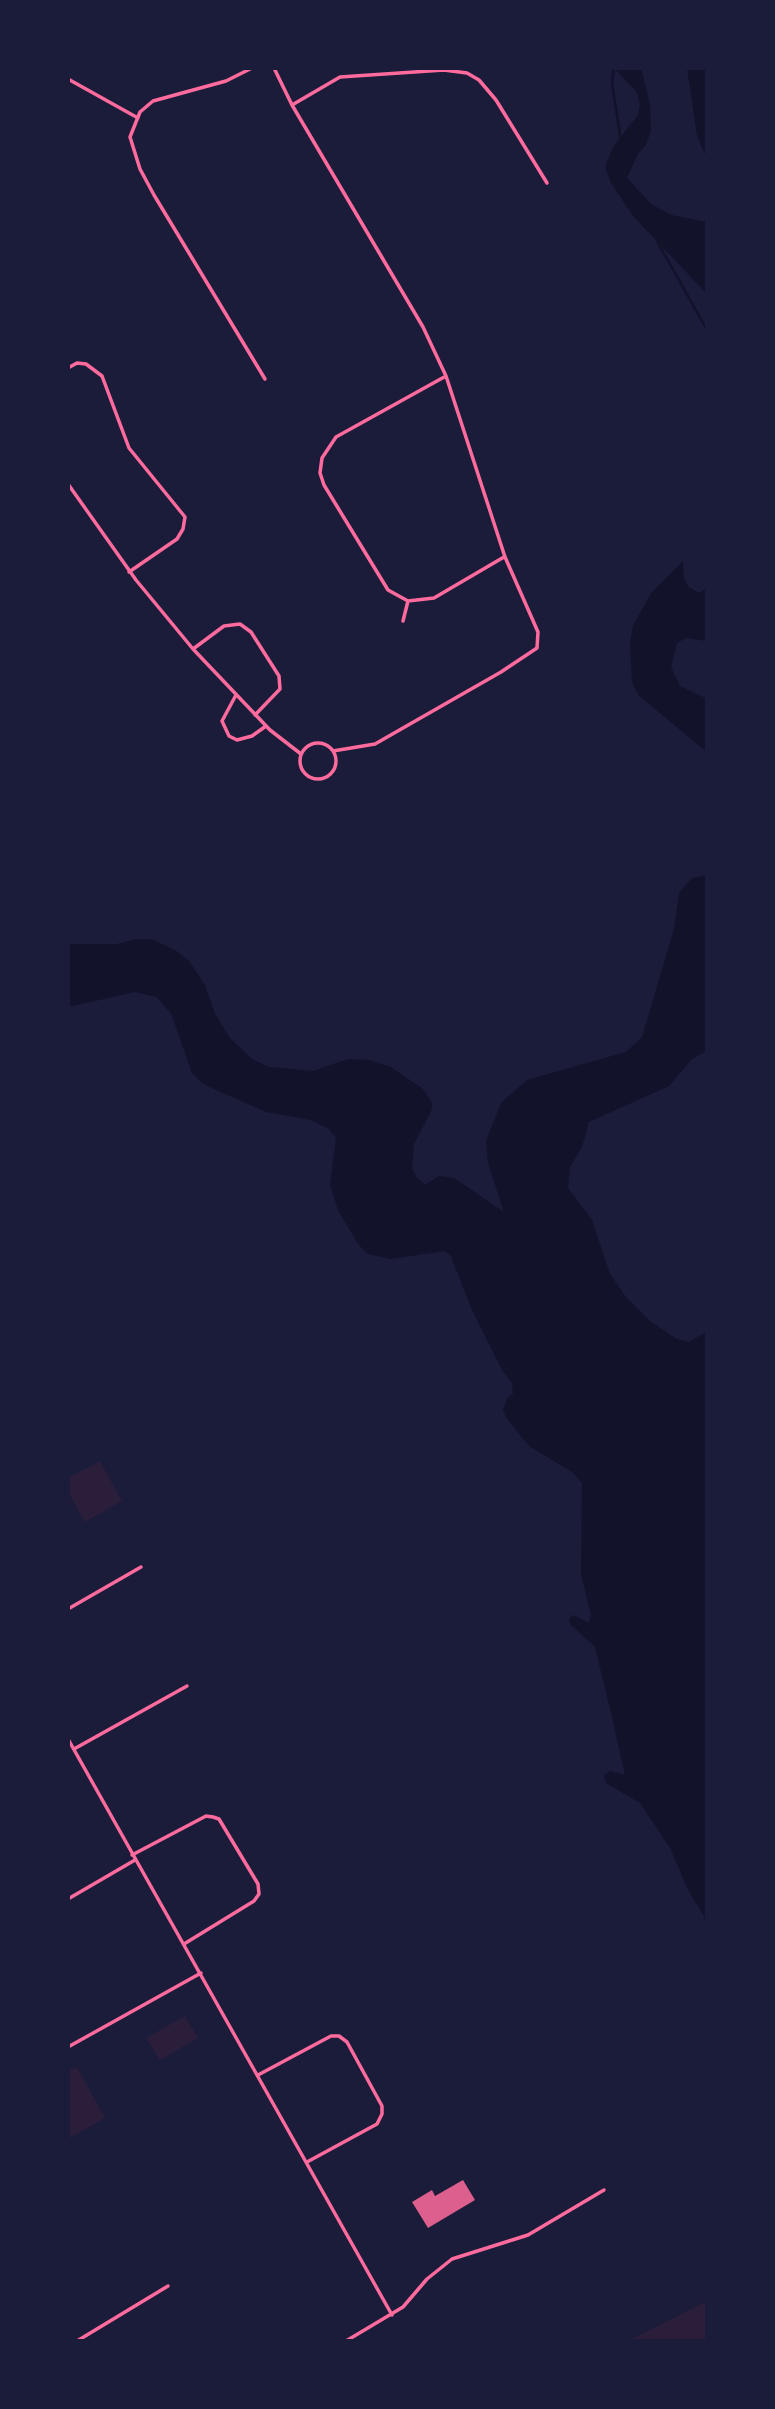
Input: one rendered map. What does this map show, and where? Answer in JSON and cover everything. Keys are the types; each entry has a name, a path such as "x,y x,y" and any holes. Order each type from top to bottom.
{"street":[{"path":"251,68 226,80 163,97 145,106 130,137 140,169 265,379"},
{"path":"274,68 292,104 423,327 446,376 505,557 538,632 537,648 375,744 333,751"},
{"path":"292,104 340,77 444,70 467,73 479,80 496,100 547,183"},
{"path":"68,79 138,118"},
{"path":"68,368 77,363 86,364 102,376 129,448 185,517 183,529 177,539 129,572"},
{"path":"446,376 336,438 323,458 320,473 324,485 388,590 408,601 434,598 505,557"},
{"path":"68,484 70,491 129,572 193,649 285,745 301,754"},
{"path":"403,621 408,601"},
{"path":"193,649 224,626 240,624 251,632 279,676 280,689 255,715"},
{"path":"236,695 222,722 229,736 237,740 251,736 266,726"},
{"path":"314,743 326,744 336,758 334,769 320,779 304,773 301,754 314,743"},
{"path":"68,1609 141,1567"},
{"path":"74,1749 187,1686"},
{"path":"68,1740 392,2315"},
{"path":"132,1855 206,1816 213,1817 219,1819 258,1884 259,1894 254,1901 184,1944"},
{"path":"68,1899 135,1860"},
{"path":"68,2047 201,1973"},
{"path":"258,2075 331,2035 339,2036 347,2042 382,2106 382,2114 377,2124 307,2162"},
{"path":"346,2341 392,2315 453,2259 528,2235 604,2190"},
{"path":"77,2341 168,2286"}],"shaded area":[{"path":"614,68 641,68 650,105 651,130 646,145 638,154 627,178 651,204 671,215 707,222 707,294 633,216 611,183 605,167 613,147 638,115 640,104 636,91"},
{"path":"687,68 705,68 707,159 697,136"},
{"path":"683,561 684,578 689,587 699,593 707,588 707,641 686,638 677,643 671,667 680,686 707,699 707,752 638,695 632,682 630,643 633,625 652,592"},
{"path":"707,875 707,1051 692,1059 669,1086 589,1122 582,1147 570,1167 568,1188 592,1220 610,1274 626,1297 650,1321 675,1338 688,1342 707,1332 707,1929 704,1916 688,1890 670,1848 640,1803 606,1783 604,1775 610,1771 625,1775 612,1717 595,1647 570,1624 569,1619 573,1615 589,1623 591,1615 581,1574 582,1483 572,1472 529,1446 507,1419 503,1410 508,1397 513,1394 512,1383 502,1370 471,1308 451,1256 445,1251 391,1259 368,1254 358,1244 338,1210 330,1185 336,1138 329,1129 311,1120 266,1112 203,1084 192,1073 171,1013 156,997 135,992 68,1007 68,944 117,944 136,939 151,939 175,950 189,961 205,985 215,1014 230,1038 252,1059 269,1067 313,1071 348,1059 369,1060 391,1067 423,1089 432,1103 432,1109 414,1144 412,1168 417,1178 425,1185 439,1176 454,1178 504,1212 488,1163 486,1141 501,1103 527,1080 626,1052 642,1037 674,929 679,893 692,878"},
{"path":"100,1461 122,1501 85,1522 68,1492 68,1478"},
{"path":"185,2016 198,2038 160,2060 146,2038"},
{"path":"77,2067 105,2118 68,2139 68,2071"},
{"path":"707,2301 707,2341 628,2341"}],"building":[{"path":"463,2180 475,2200 428,2228 412,2202 432,2190 435,2196"}],"waterway":[{"path":"614,68 612,83 621,141"},
{"path":"657,241 707,330"}]}
